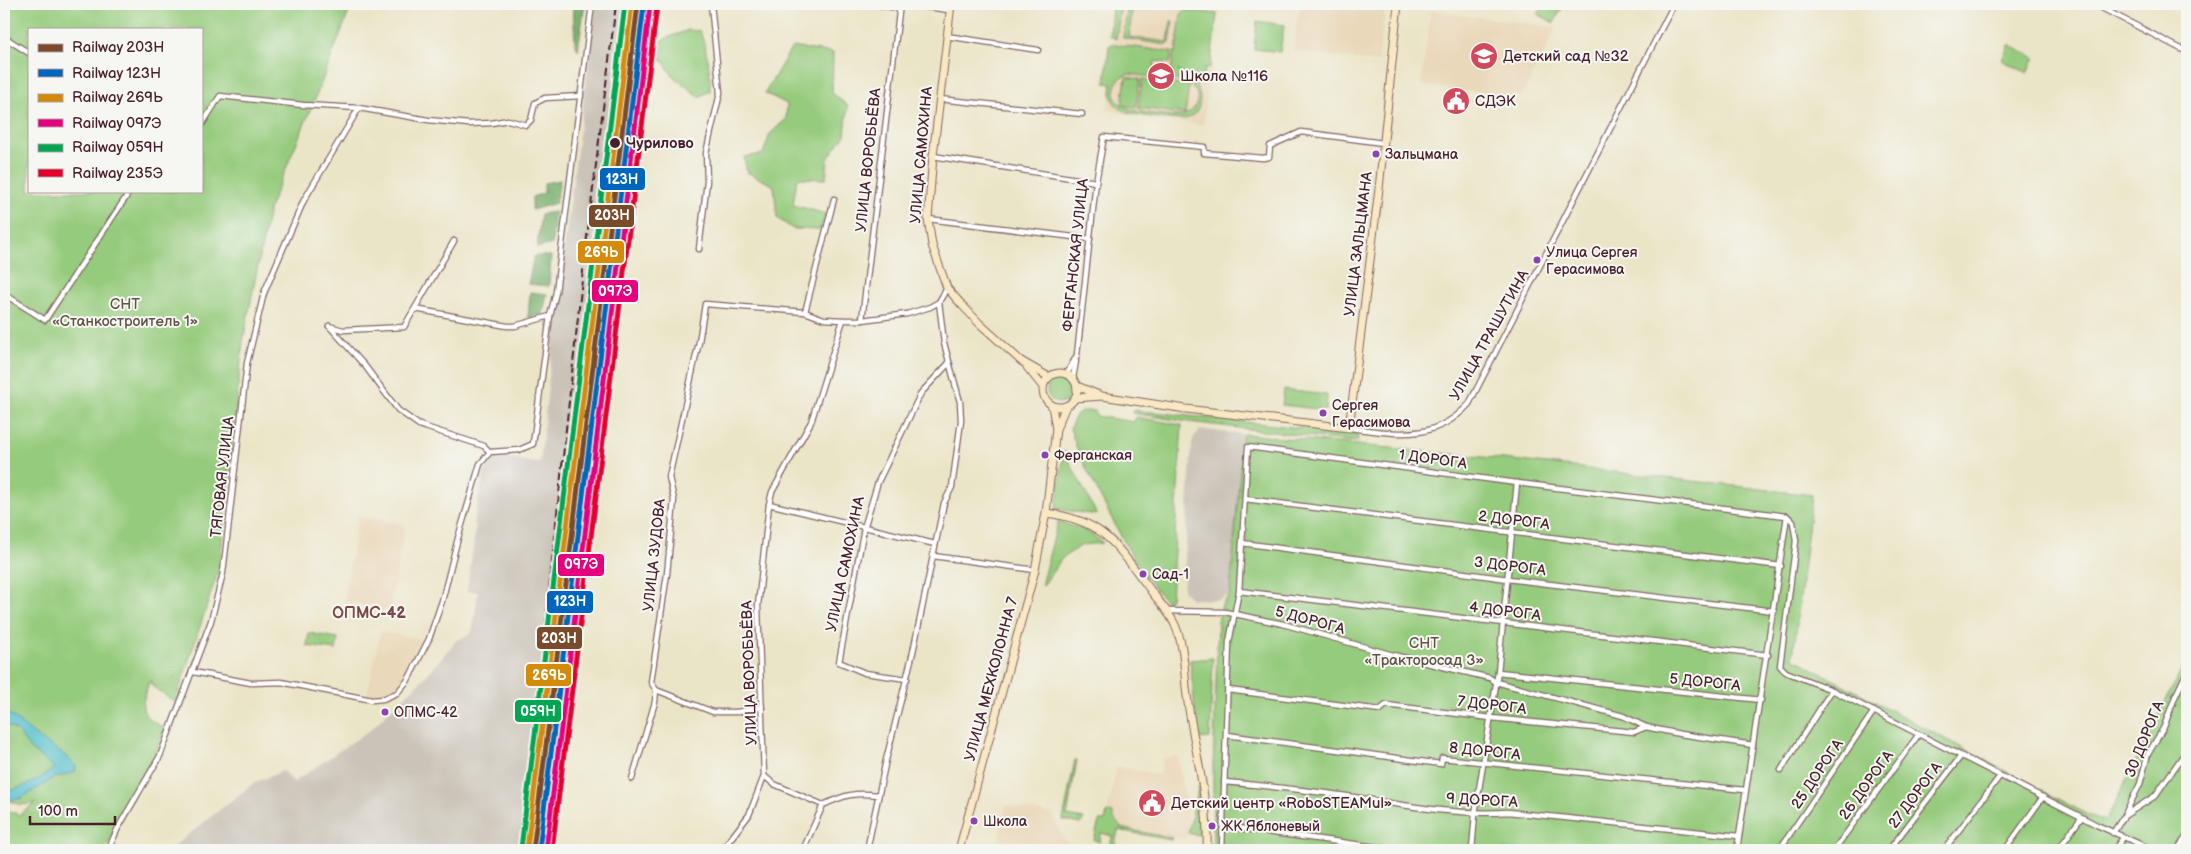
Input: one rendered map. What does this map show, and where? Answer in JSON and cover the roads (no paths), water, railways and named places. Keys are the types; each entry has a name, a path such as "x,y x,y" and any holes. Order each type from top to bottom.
{"street":[{"path":"193,672 251,683 281,682 372,700 383,700 397,693 408,680 429,639 442,601 480,464 490,452 519,450 533,444 550,316 556,292 592,4"},
{"path":"699,249 707,181 706,153 720,93 711,4"},
{"path":"874,4 892,7 899,4"},
{"name":"УЛИЦА ВОРОБЬЁВА","path":"862,320 899,4"},
{"path":"904,4 950,7"},
{"name":"УЛИЦА ЗАЛЬЦМАНА","path":"1349,428 1398,4"},
{"name":"УЛИЦА ТРАШУТИНА","path":"1349,428 1401,434 1418,433 1447,423 1458,416 1469,404 1674,4"},
{"path":"2094,4 2187,52"},
{"name":"УЛИЦА САМОХИНА","path":"947,288 932,245 928,219 933,156 950,7"},
{"path":"946,36 1038,50"},
{"path":"4,37 28,52"},
{"path":"202,124 220,96 303,105 359,108 428,120 469,124 508,120 526,125 531,120 535,103 544,98 581,96"},
{"path":"939,99 1082,114"},
{"name":"ТЯГОВАЯ УЛИЦА","path":"108,850 118,828 160,756 211,621 223,573 247,363 264,293 304,200 359,108"},
{"name":"ФЕРГАНСКАЯ УЛИЦА","path":"1070,376 1077,355 1096,182 1104,137 1204,147 1204,153 1263,158 1269,157 1270,146 1301,132 1383,143"},
{"path":"933,156 1096,182"},
{"path":"4,294 45,320 129,192"},
{"name":"УЛИЦА ВОРОБЬЁВА","path":"805,312 834,199"},
{"path":"928,219 1090,239"},
{"path":"454,241 404,326 343,330 329,326 364,366 398,410 419,425 484,446 490,452"},
{"path":"805,312 824,319 843,320 862,320 908,314 930,308 939,302 947,288 979,323 1026,364 1049,377"},
{"path":"868,850 878,795 907,679 944,503 952,487 961,421 960,402 944,343 939,302"},
{"name":"УЛИЦА ЗУДОВА","path":"632,778 655,702 656,690 651,682 667,574 674,500 669,477 706,304 805,312"},
{"path":"415,309 507,326 515,326 550,316"},
{"name":"УЛИЦА ВОРОБЬЁВА","path":"722,850 749,815 764,776 758,606 769,504 772,492 812,422 843,320"},
{"name":"УЛИЦА САМОХИНА","path":"907,679 864,673 838,662 864,528 878,482 921,392 950,363"},
{"path":"1026,364 1043,388 1046,400 1052,406 1056,430"},
{"path":"1043,388 1049,377 1058,373 1070,376 1077,386 1102,396 1186,409 1349,428"},
{"path":"1075,398 1077,386"},
{"path":"1056,430 1066,406 1075,398 1102,396"},
{"path":"1052,406 1066,406"},
{"name":"УЛИЦА МЕХКОЛОННА 7","path":"959,850 1035,570 1046,514 1056,430"},
{"name":"1 ДОРОГА","path":"1222,850 1229,642 1239,591 1248,447 1517,483 1787,516"},
{"path":"1472,850 1475,814 1498,672 1517,483"},
{"name":"2 ДОРОГА","path":"1245,499 1780,566"},
{"path":"769,504 935,544"},
{"path":"1046,514 1070,516 1086,522 1101,532 1118,548 1176,626 1182,648 1187,696 1207,809 1207,850"},
{"path":"1737,850 1745,790 1768,655 1787,516"},
{"path":"1787,516 1794,522 1796,541 1780,666 1786,672 1832,690 2081,818 2154,850"},
{"name":"3 ДОРОГА","path":"1242,543 1508,579 1774,611"},
{"path":"933,556 1035,570"},
{"name":"4 ДОРОГА","path":"1239,591 1768,655"},
{"name":"5 ДОРОГА","path":"1166,611 1225,612 1282,624 1393,655 1490,678 1496,682 1623,716 1646,727"},
{"name":"5 ДОРОГА","path":"1498,672 1761,700"},
{"name":"30 ДОРОГА","path":"2113,833 2140,784 2148,754 2164,727 2187,672"},
{"path":"656,690 713,712 738,712 762,707"},
{"name":"7 ДОРОГА","path":"1228,690 1380,710 1386,705 1491,718 1634,732 1646,727 1753,745"},
{"path":"1780,770 1832,690"},
{"name":"25 ДОРОГА","path":"1780,850 1874,711"},
{"name":"26 ДОРОГА","path":"1834,850 1918,734"},
{"name":"8 ДОРОГА","path":"1227,735 1441,764 1442,758 1484,764 1745,790"},
{"path":"2124,816 2155,796 2187,750"},
{"name":"27 ДОРОГА","path":"1889,850 1961,756"},
{"path":"764,776 774,784 823,805"},
{"path":"1944,850 2000,776"},
{"name":"9 ДОРОГА","path":"1224,782 1350,796 1475,814 1508,812 1739,836"},
{"path":"803,850 823,805 845,795 859,792 878,795"},
{"path":"2005,850 2043,797"},
{"path":"2058,850 2081,818"},
{"path":"1223,826 1398,850"},
{"path":"2176,850 2187,836"},
{"path":"2114,850 2123,838"}],"water":[{"path":"4,710 35,735 66,756 76,766 75,772 54,778 20,799 4,800 4,791 31,783 51,771 54,767 31,750 17,731 4,724"}],"railway":[{"path":"521,850 584,261 616,4"},
{"path":"561,618 570,518 634,4"}],"rail line":[{"name":"059Н","path":"521,848 625,4"},
{"name":"269Ь","path":"527,849 632,4"},
{"name":"203Н","path":"533,850 638,4"},
{"name":"123Н","path":"539,850 644,5"},
{"name":"097Э","path":"546,850 650,6"},
{"name":"235Э","path":"552,850 657,6"}],"place":[{"name":"Детский сад №32","path":"1484,56"},
{"name":"Школа №116","path":"1161,76"},
{"name":"СДЭК","path":"1456,101"},
{"name":"Чурилово","path":"615,143"},
{"name":"Зальцмана","path":"1376,154"},
{"name":"Улица Сергея Герасимова","path":"1537,260"},
{"name":"Сергея Герасимова","path":"1323,413"},
{"name":"Ферганская","path":"1045,455"},
{"name":"Сад-1","path":"1143,574"},
{"name":"ОПМС-42","path":"385,712"},
{"name":"Детский центр «RoboSTEAMul»","path":"1152,803"},
{"name":"Школа","path":"974,821"},
{"name":"ЖК Яблоневый","path":"1212,826"}],"district":[{"name":"ОПМС-42","path":"369,612"}],"park label":[{"name":"СНТ «Станкостроитель 1»","path":"125,312"},
{"name":"СНТ «Тракторосад 3»","path":"1424,652"}]}
